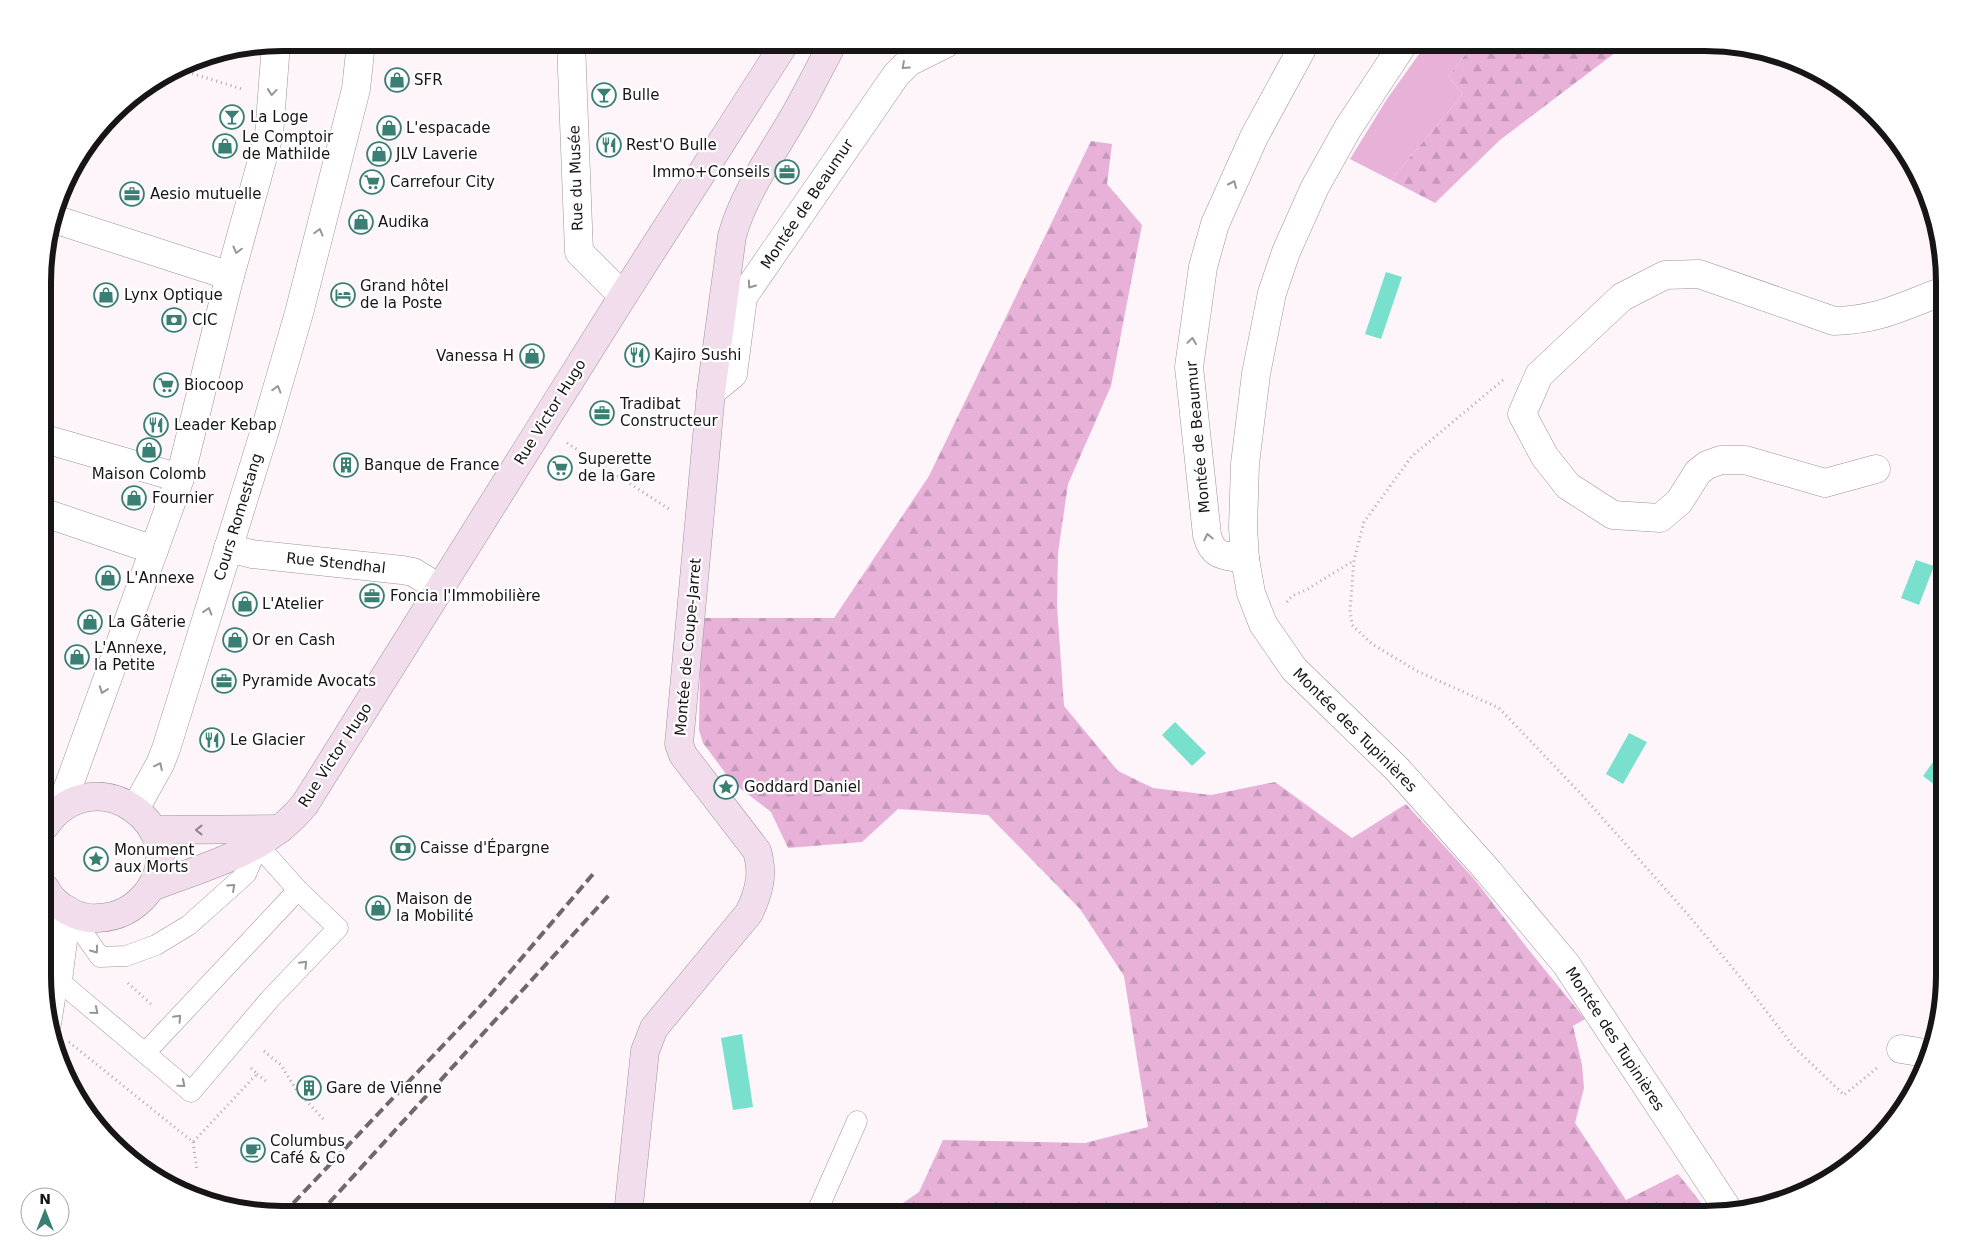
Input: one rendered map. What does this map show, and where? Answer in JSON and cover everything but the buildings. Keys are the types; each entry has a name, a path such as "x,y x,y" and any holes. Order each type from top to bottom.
{"main road":[{"name":"Rue Victor Hugo","path":"152,887 252,838 280,829 288,824 305,804 623,296 779,51"},
{"name":"Montée de Coupe-Jarret","path":"629,1206 646,1051 654,1028 750,913 757,896 760,879 761,864 758,851 683,755 679,744 711,392 728,258 736,220 756,180 798,111 828,51"},
{"path":"51,896 67,910 81,916 108,918 122,914 139,903 152,887 159,858 158,844 153,830 135,809 121,800 106,796 90,796 75,800 53,817"},
{"name":"Rue Victor Hugo","path":"153,830 252,838"}],"street":[{"path":"53,817 180,478 230,276 269,134 275,51"},
{"name":"Cours Romestang","path":"135,809 163,756 228,548 298,313 356,89 360,51"},
{"name":"Rue du Musée","path":"571,51 579,252 623,296"},
{"name":"Montée de Beaumur","path":"711,392 733,374 743,297 896,75 909,62 930,51"},
{"name":"Montée de Beaumur","path":"1245,559 1217,554 1210,547 1207,535 1189,367 1203,267 1215,224 1254,137 1300,51"},
{"name":"Montée des Tupinières","path":"1398,51 1348,128 1315,187 1286,252 1272,293 1256,374 1246,448 1243,527 1245,559 1251,593 1263,624 1294,669 1398,770 1488,871 1566,964 1723,1205"},
{"path":"59,221 230,276"},
{"path":"1876,469 1825,484 1745,460 1721,460 1707,464 1698,472 1679,502 1660,518 1612,515 1568,486 1545,457 1522,414 1539,375 1622,297 1666,275 1699,274 1834,322 1857,321 1888,314 1936,294"},
{"path":"51,441 180,478"},
{"path":"51,514 154,550"},
{"name":"Rue Stendhal","path":"228,548 252,554 413,572 441,589"},
{"path":"51,972 67,910"},
{"path":"1901,1049 1922,1052"}],"lane":[{"path":"51,972 191,1092 270,999 338,928 298,890 252,838"},
{"path":"67,910 100,957 126,956 156,944 189,924 246,874 252,838"},
{"path":"145,1053 298,890"},
{"path":"820,1206 857,1121"}],"path":[{"path":"187,72 243,89 245,73 271,98"},
{"path":"1539,375 1517,369 1483,394 1412,456 1364,522 1354,560 1350,610 1352,625 1372,644 1417,671 1499,708 1582,795 1684,910 1741,978 1793,1046 1844,1095 1901,1049"},
{"path":"542,427 673,512"},
{"path":"1285,605 1292,596 1306,590 1354,560"},
{"path":"100,957 172,1024"},
{"path":"264,1051 281,1065 297,1091 326,1122"},
{"path":"257,1074 267,1082"},
{"path":"193,1142 197,1170"}],"green space":[{"path":"1421,51 1468,51 1448,76 1463,94 1391,180 1350,159 1387,99"},
{"path":"1468,51 1617,51 1500,140 1435,203 1391,180 1463,94 1448,76"},
{"path":"1091,141 1112,144 1107,184 1142,225 1111,386 1068,484 1058,553 1057,606 1064,706 1118,771 1153,788 1211,795 1275,782 1352,838 1406,804 1476,881 1585,1019 1573,1026 1582,1065 1584,1088 1575,1123 1626,1200 1678,1174 1704,1206 899,1206 919,1192 943,1140 1085,1143 1148,1127 1124,976 1080,909 988,815 898,809 862,842 788,848 771,812 732,782 703,743 699,730 701,618 834,618 929,476"}],"shaded area":[{"path":"1386,272 1402,277 1381,339 1365,334"},
{"path":"1916,560 1934,566 1919,605 1901,598"},
{"path":"1175,722 1206,753 1192,766 1162,735"},
{"path":"1629,733 1647,742 1623,784 1606,774"},
{"path":"1933,762 1936,764 1936,786 1923,776"},
{"path":"742,1034 753,1107 733,1110 721,1038"}],"railway":[{"path":"291,1206 487,999 593,874"},
{"path":"326,1206 609,895"}],"place":[{"name":"SFR","path":"397,80"},
{"name":"Bulle","path":"604,95"},
{"name":"La Loge","path":"232,117"},
{"name":"L'espacade","path":"389,128"},
{"name":"Rest'O Bulle","path":"609,145"},
{"name":"Le Comptoir de Mathilde","path":"225,146"},
{"name":"JLV Laverie","path":"379,154"},
{"name":"Immo+Conseils","path":"787,172"},
{"name":"Carrefour City","path":"372,182"},
{"name":"Aesio mutuelle","path":"132,194"},
{"name":"Audika","path":"361,222"},
{"name":"Lynx Optique","path":"106,295"},
{"name":"Grand hôtel de la Poste","path":"343,295"},
{"name":"CIC","path":"174,320"},
{"name":"Kajiro Sushi","path":"637,355"},
{"name":"Vanessa H","path":"532,356"},
{"name":"Biocoop","path":"166,385"},
{"name":"Tradibat Constructeur","path":"602,413"},
{"name":"Leader Kebap","path":"156,425"},
{"name":"Maison Colomb","path":"149,450"},
{"name":"Banque de France","path":"346,465"},
{"name":"Superette de la Gare","path":"560,468"},
{"name":"Fournier","path":"134,498"},
{"name":"L'Annexe","path":"108,578"},
{"name":"Foncia l'Immobilière","path":"372,596"},
{"name":"L'Atelier","path":"245,604"},
{"name":"La Gâterie","path":"90,622"},
{"name":"Or en Cash","path":"235,640"},
{"name":"L'Annexe, la Petite","path":"77,657"},
{"name":"Pyramide Avocats","path":"224,681"},
{"name":"Le Glacier","path":"212,740"},
{"name":"Goddard Daniel","path":"726,787"},
{"name":"Caisse d'Épargne","path":"403,848"},
{"name":"Monument aux Morts","path":"96,859"},
{"name":"Maison de la Mobilité","path":"378,908"},
{"name":"Gare de Vienne","path":"309,1088"},
{"name":"Columbus Café & Co","path":"253,1150"}]}
